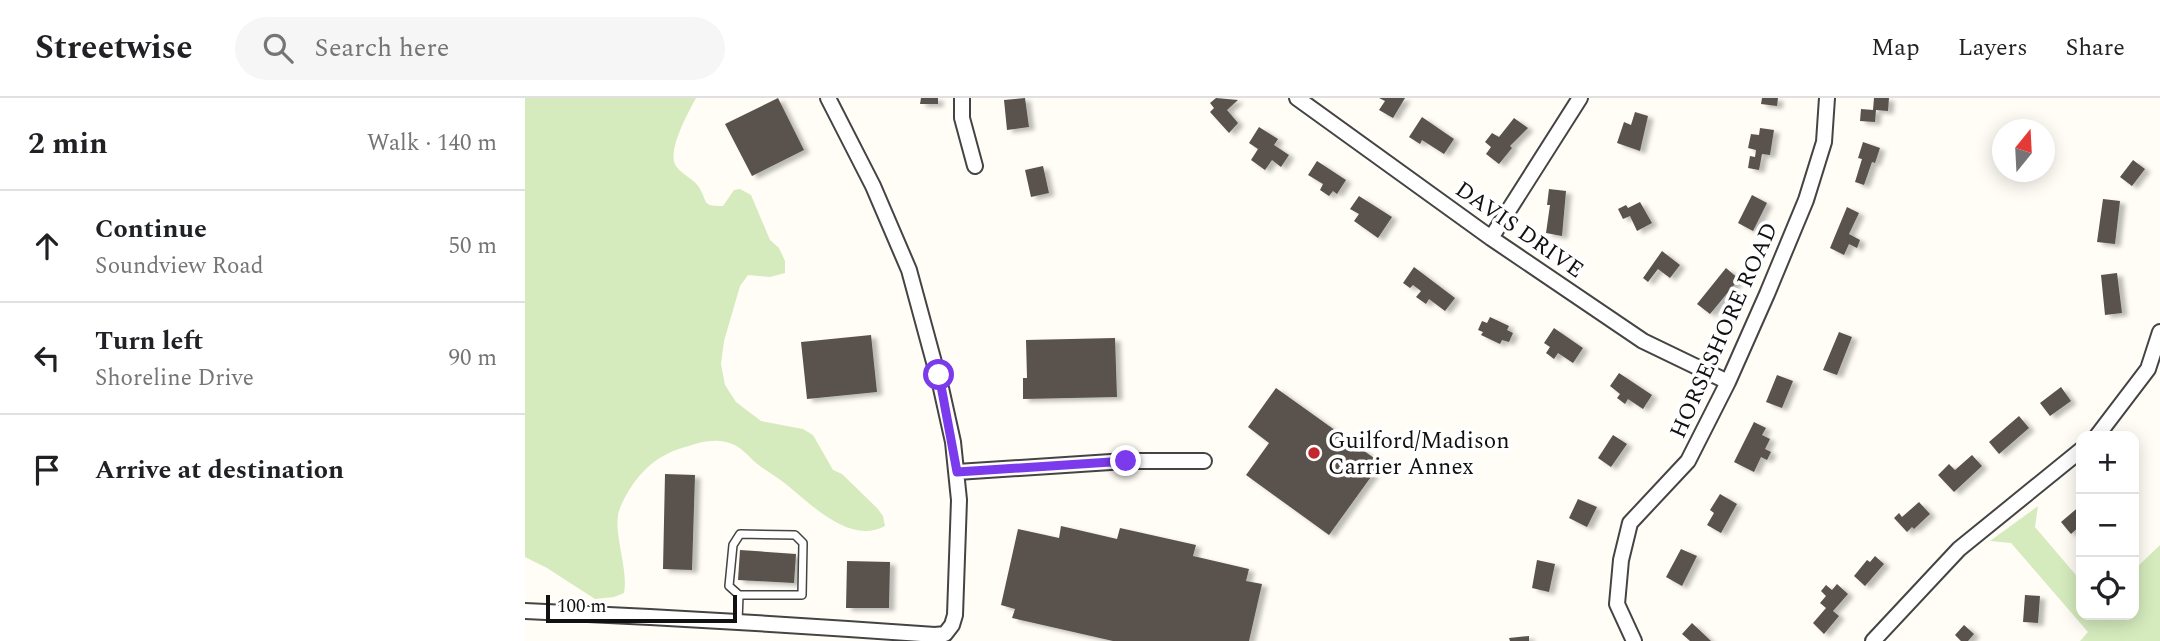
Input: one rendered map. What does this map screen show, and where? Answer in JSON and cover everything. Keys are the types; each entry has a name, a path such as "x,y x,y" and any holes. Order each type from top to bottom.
{"street":[{"path":"525,611 935,635 945,634 952,625 955,615 959,500 957,472 939,375 909,270 873,186 828,98"},
{"path":"962,98 962,118 975,166"},
{"name":"DAVIS DRIVE","path":"1297,98 1491,238 1643,341 1728,382"},
{"path":"1491,238 1580,98"},
{"name":"HORSESHORE ROAD","path":"1634,641 1618,604 1621,560 1630,523 1689,461 1728,382 1805,200 1824,142 1827,98"},
{"path":"2101,431 2148,369 2160,332"},
{"path":"1873,641 1959,549 2076,454"},
{"path":"957,472 1126,461 1204,461"}],"lane":[{"path":"740,534 795,535 803,543 802,595 739,595 729,586 733,545 740,534"},
{"path":"738,622 739,595"}],"green space":[{"path":"525,98 696,98 676,142 676,166 698,186 709,204 723,206 734,190 740,189 751,195 770,240 779,248 785,261 785,273 770,277 748,275 740,286 724,341 721,364 725,385 736,402 761,421 803,429 813,435 833,470 842,474 877,508 883,516 885,526 872,531 845,527 820,512 739,448 731,443 708,441 669,453 651,464 625,498 618,517 624,593 595,599 525,557"},
{"path":"2038,506 2035,527 2076,575 2076,618 2011,543 1990,541"},
{"path":"2160,545 2160,641 2080,641 2088,632 2078,620 2139,620 2139,565"}],"building":[{"path":"778,98 804,150 752,176 725,124"},
{"path":"921,98 938,98 938,104 920,104"},
{"path":"1025,98 1029,127 1007,130 1004,100"},
{"path":"1216,98 1238,100 1227,110 1238,123 1229,133 1210,112 1214,108 1210,103"},
{"path":"1379,98 1405,98 1393,118 1379,110 1385,101"},
{"path":"1762,98 1778,98 1777,106 1761,104"},
{"path":"1874,98 1889,98 1888,111 1876,110 1875,122 1860,121 1861,109 1873,110"},
{"path":"1635,112 1648,116 1640,151 1617,143 1624,122 1631,125"},
{"path":"1422,117 1454,139 1444,154 1422,140 1420,144 1409,137"},
{"path":"1514,118 1528,128 1510,146 1512,148 1499,164 1486,154 1491,147 1485,142 1492,133 1499,137"},
{"path":"1259,127 1278,139 1274,145 1289,155 1281,167 1272,160 1265,170 1251,160 1258,149 1249,143"},
{"path":"1760,128 1774,130 1770,155 1762,154 1759,170 1748,168 1750,156 1755,157 1756,150 1748,148 1751,134 1759,135"},
{"path":"1863,142 1880,148 1864,185 1855,182 1862,159 1858,158"},
{"path":"2133,160 2145,169 2132,186 2120,177"},
{"path":"1317,161 1346,180 1337,194 1333,191 1329,196 1320,190 1323,184 1308,175"},
{"path":"1043,166 1049,193 1031,197 1025,170"},
{"path":"1549,189 1566,191 1562,236 1546,233"},
{"path":"1752,195 1767,203 1753,231 1738,223"},
{"path":"1359,196 1392,217 1378,238 1354,221 1359,214 1350,209"},
{"path":"2103,199 2120,201 2115,244 2097,242"},
{"path":"1640,202 1652,223 1637,231 1630,216 1623,219 1618,209"},
{"path":"1847,207 1859,213 1849,234 1860,240 1857,248 1849,244 1844,255 1830,248"},
{"path":"1662,251 1680,265 1670,278 1658,269 1648,282 1643,278"},
{"path":"1414,267 1455,298 1445,311 1429,299 1426,304 1416,297 1421,291 1413,285 1410,288 1403,283"},
{"path":"1726,268 1739,279 1710,314 1697,304"},
{"path":"2117,273 2122,313 2105,315 2101,275"},
{"path":"1490,317 1509,326 1507,330 1513,333 1509,342 1502,340 1500,344 1481,335 1483,332 1478,330 1482,321 1487,323"},
{"path":"1554,328 1583,348 1573,363 1558,353 1554,359 1546,353 1550,347 1544,343"},
{"path":"1839,332 1852,337 1837,375 1823,370"},
{"path":"871,335 877,392 807,399 801,342"},
{"path":"1115,338 1117,397 1023,399 1023,378 1027,378 1026,340"},
{"path":"1619,373 1652,395 1643,409 1628,399 1625,404 1617,398 1620,394 1610,386"},
{"path":"1777,375 1793,381 1782,408 1766,402"},
{"path":"2061,387 2071,401 2050,416 2040,403"},
{"name":"Guilford/Madison Carrier Annex","path":"1276,388 1381,463 1329,535 1246,475 1269,443 1248,427"},
{"path":"2019,416 2029,428 1999,454 1989,442"},
{"path":"1754,422 1766,428 1762,435 1770,439 1765,449 1771,452 1767,460 1761,457 1754,472 1734,462"},
{"path":"1613,435 1627,444 1611,467 1598,458"},
{"path":"1972,455 1982,466 1954,492 1938,475 1949,464 1955,470"},
{"path":"665,474 695,475 692,570 663,569"},
{"path":"1720,494 1737,504 1721,533 1707,525 1714,513 1710,510"},
{"path":"1578,499 1597,507 1587,527 1569,518"},
{"path":"1919,502 1930,514 1907,532 1894,518 1899,513 1902,517"},
{"path":"2076,509 2076,530 2071,534 2061,522"},
{"path":"1061,526 1117,539 1120,528 1196,545 1193,556 1249,569 1246,581 1262,584 1249,641 1113,641 1012,618 1015,609 1001,605 1018,529 1059,538"},
{"path":"1681,549 1697,556 1682,586 1666,577"},
{"path":"740,550 796,554 794,583 738,580"},
{"path":"1875,556 1884,564 1865,586 1854,576 1867,560 1870,562"},
{"path":"1537,560 1555,564 1549,592 1532,588"},
{"path":"847,561 890,562 889,608 846,608"},
{"path":"1837,584 1848,594 1833,611 1839,616 1824,634 1813,623 1826,608 1820,603 1826,596 1821,591 1826,585 1832,590"},
{"path":"2025,595 2040,596 2038,623 2023,622"},
{"path":"1692,623 1711,641 1690,641 1682,634"},
{"path":"1964,625 1974,634 1968,641 1961,641 1955,635"},
{"path":"1529,636 1529,641 1510,641 1509,638"}],"place":[{"name":"Guilford/Madison Carrier Annex","path":"1314,453"}],"route":[{"path":"939,375 957,472 1126,461"}]}
